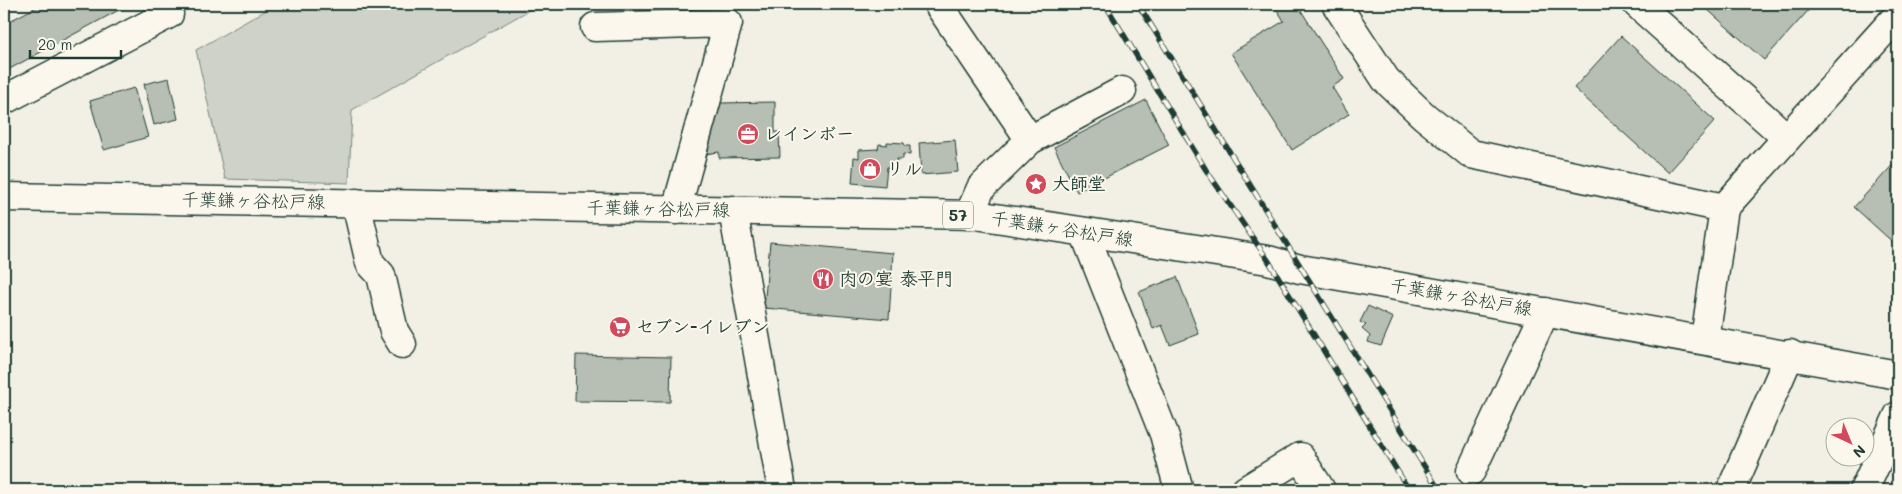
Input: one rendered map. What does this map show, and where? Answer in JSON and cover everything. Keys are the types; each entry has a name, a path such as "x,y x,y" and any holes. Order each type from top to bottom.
{"main road":[{"path":"938,4 1030,140"},
{"path":"1336,4 1386,80 1424,116 1471,154 1724,208"},
{"path":"1637,4 1787,138"},
{"path":"4,100 169,14"},
{"path":"1705,339 1724,208 1898,15"},
{"path":"594,27 728,23 676,210"},
{"path":"969,215 981,188 1030,140 1122,91"},
{"name":"千葉鎌ヶ谷松戸線","path":"4,197 969,215 1268,260 1300,269 1790,354 1898,375"},
{"path":"356,203 370,263 381,275 394,330 402,344"},
{"path":"733,210 782,490"},
{"path":"1084,232 1164,434 1179,490"},
{"path":"1471,471 1545,312"},
{"path":"1731,490 1790,354"},
{"path":"1864,490 1898,416"},
{"path":"1246,490 1300,457 1321,490"}],"shaded area":[{"path":"277,4 540,4 352,110 349,183 225,179 196,50"}],"building":[{"path":"42,4 128,5 4,72 4,24"},
{"path":"1283,4 1297,4 1344,79 1332,87 1349,114 1292,150 1231,53 1284,21 1276,8"},
{"path":"1714,4 1814,4 1764,60 1708,10"},
{"path":"1621,36 1715,121 1668,173 1574,88"},
{"path":"169,78 178,119 154,125 144,84"},
{"path":"134,88 148,137 104,150 90,101"},
{"path":"1146,100 1169,145 1077,192 1054,147"},
{"path":"775,102 775,132 779,132 780,157 719,158 719,152 705,154 720,103"},
{"path":"955,140 958,172 921,175 919,143"},
{"path":"887,142 904,143 905,146 910,146 910,155 903,154 903,159 897,159 896,168 887,167 885,186 852,183 854,157 859,158 859,150 878,149 879,144 887,145"},
{"path":"1898,159 1898,247 1854,207"},
{"path":"770,242 893,253 889,319 764,308"},
{"path":"1177,277 1199,334 1170,345 1162,325 1153,329 1139,292"},
{"path":"1368,306 1393,318 1381,346 1368,342 1370,336 1362,329 1366,325 1360,322"},
{"path":"576,355 671,357 670,402 575,401"}],"railway":[{"path":"1105,4 1206,170 1268,260 1409,490"},
{"path":"1138,4 1439,490"}],"place":[{"name":"レインボー","path":"748,134"},
{"name":"リル","path":"870,169"},
{"name":"大師堂","path":"1036,184"},
{"name":"肉の宴 泰平門","path":"823,279"},
{"name":"セブン-イレブン","path":"620,327"}]}
